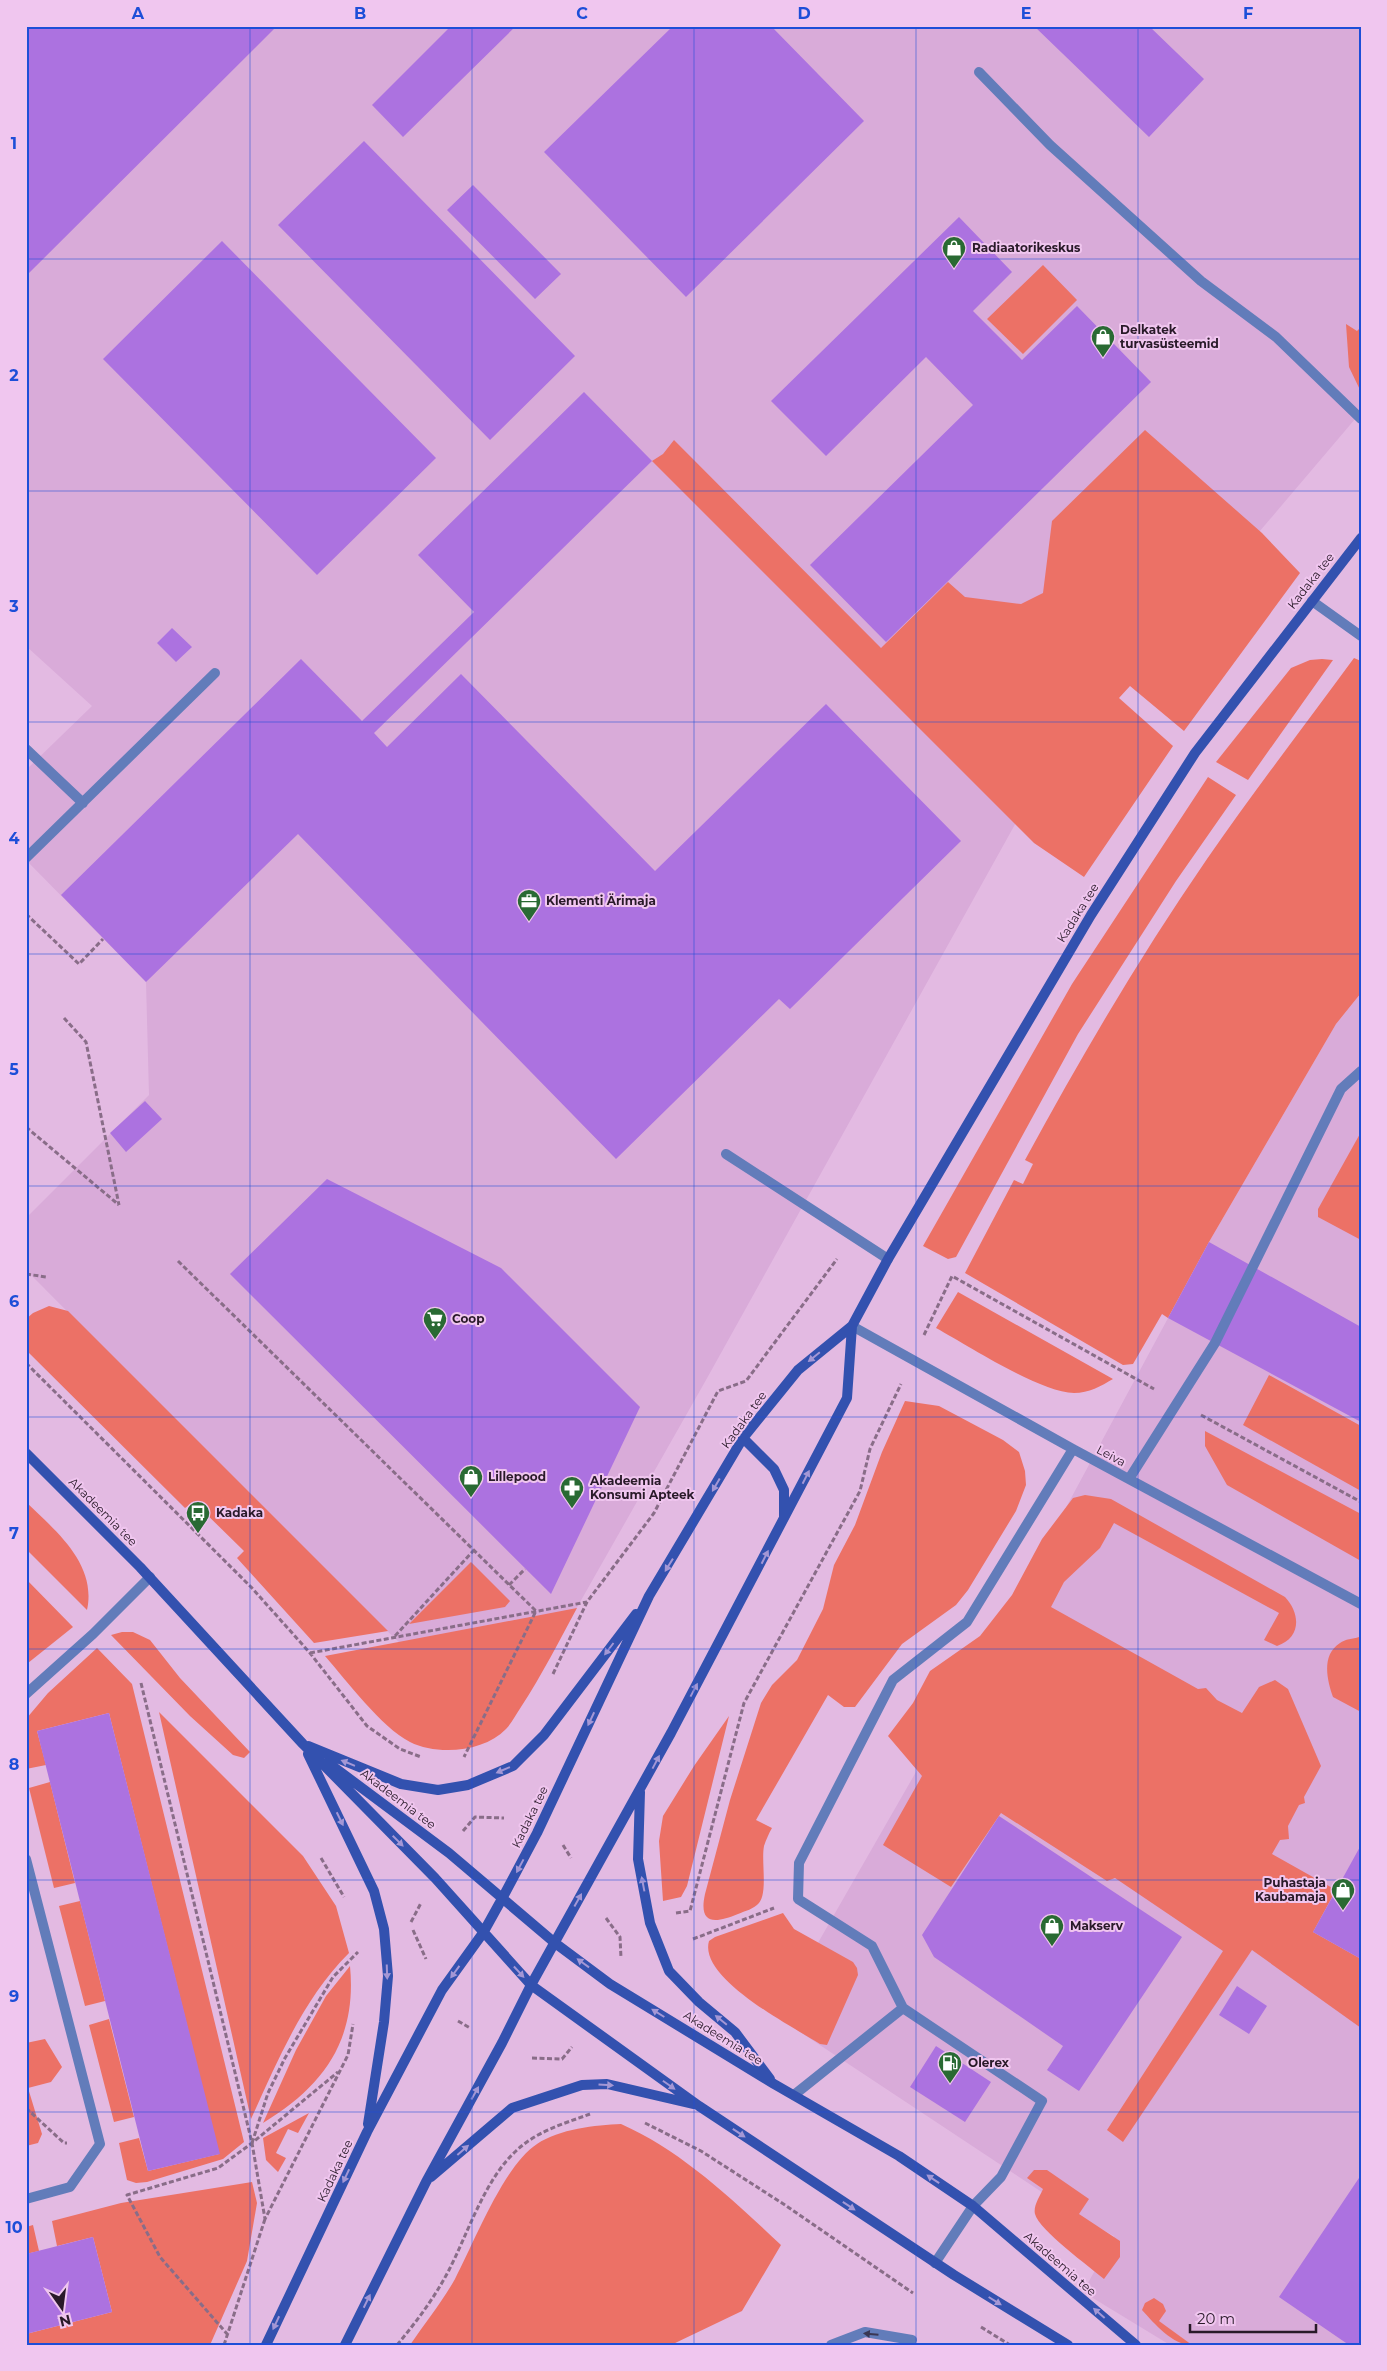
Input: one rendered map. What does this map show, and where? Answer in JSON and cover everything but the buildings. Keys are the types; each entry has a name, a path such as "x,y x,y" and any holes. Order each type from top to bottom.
{"main road":[{"name":"Kadaka tee","path":"266,2345 367,2132 442,1990 483,1933 503,1897 537,1834 649,1596 743,1438 798,1370 852,1326 888,1259 1091,915 1195,753 1361,538"},
{"name":"Kadaka tee","path":"345,2345 426,2182 502,2043 531,1985 640,1790 847,1398 852,1326"},
{"path":"743,1438 774,1468 784,1490 784,1520"},
{"name":"Akadeemia tee","path":"26,1453 150,1577 303,1744 435,1878 531,1985 698,2106 935,2263 1068,2345"},
{"path":"303,1744 401,1784 438,1790 468,1785 495,1774 513,1766 544,1735 649,1596"},
{"path":"303,1744 374,1891 384,1929 388,1976 384,2022 367,2132"},
{"name":"Akadeemia tee","path":"303,1744 449,1853 555,1943 610,1984 774,2084 899,2156 973,2206 1136,2345"},
{"path":"640,1790 638,1859 650,1923 669,1971 699,2002 735,2032 774,2084"},
{"path":"426,2182 512,2108 582,2085 608,2084 698,2106"}],"street":[{"path":"979,72 1057,152 1201,281 1276,337 1361,419"},
{"path":"1312,601 1361,636"},
{"path":"26,858 216,673"},
{"path":"26,749 83,803"},
{"path":"1129,1480 1215,1343 1342,1089 1361,1071"},
{"path":"726,1154 888,1259"},
{"name":"Leiva","path":"852,1326 1129,1480 1361,1604"},
{"path":"935,2263 973,2206 1002,2177 1042,2101 903,2008 872,1946 798,1899 799,1863 893,1680 967,1622 1073,1449"},
{"path":"26,1694 93,1634 150,1577"},
{"path":"26,1859 100,2144 70,2187 26,2199"},
{"path":"794,2095 903,2008"},
{"path":"831,2345 865,2332 912,2340"}],"path":[{"path":"26,914 79,964 103,939"},
{"path":"26,1127 119,1206 86,1042 64,1018"},
{"path":"551,1678 587,1602 654,1513 718,1391 746,1381 825,1278 852,1236"},
{"path":"178,1260 536,1611"},
{"path":"26,1274 46,1277"},
{"path":"673,1914 690,1911 744,1703 860,1491 870,1449 952,1276 1361,1502"},
{"path":"26,1363 218,1554 310,1653 368,1726 400,1749 425,1759"},
{"path":"394,1638 474,1550"},
{"path":"510,1585 526,1569"},
{"path":"310,1653 587,1602"},
{"path":"464,1765 463,1760 536,1611"},
{"path":"141,1683 252,2143 265,2219"},
{"path":"463,1760 471,1757"},
{"path":"460,1835 475,1817 504,1818"},
{"path":"563,1845 572,1861"},
{"path":"321,1858 346,1902"},
{"path":"424,1897 410,1923 426,1958"},
{"path":"693,1939 798,1899"},
{"path":"606,1918 620,1937 621,1961"},
{"path":"357,1944 358,1962"},
{"path":"252,2143 268,2093 290,2051 333,1978 358,1952"},
{"path":"224,2345 265,2219 348,2055 354,2018"},
{"path":"456,2020 470,2028"},
{"path":"532,2058 562,2059 573,2046"},
{"path":"228,2335 160,2257 127,2195 218,2168 252,2143 340,2071"},
{"path":"26,2108 64,2143 100,2144"},
{"path":"398,2345 420,2317 448,2272 495,2176 515,2151 539,2133 598,2111"},
{"path":"642,2122 701,2151 786,2205 913,2293"},
{"path":"981,2327 1010,2345"}],"shaded area":[{"path":"26,26 1361,26 1361,412 1023,810 706,1380 550,1655 432,1673 370,1615 26,1270 26,1218 149,1095 146,982 26,860 26,770 92,706 26,646"},
{"path":"1043,265 1077,300 1023,354 987,319"},
{"path":"1346,324 1357,331 1361,327 1361,392 1349,367"},
{"path":"1145,430 1262,533 1300,573 1184,731 1130,686 1119,698 1173,746 1084,877 1034,843 652,461 663,454 674,440 881,648 948,582 965,597 1021,604 1043,593 1052,521"},
{"path":"1354,658 1361,661 1361,993 1336,1024 1209,1242 1168,1318 1162,1314 1133,1364 1123,1365 965,1273 1014,1180 1023,1184 1033,1164 1025,1160 1090,1045 1158,932 1261,783"},
{"path":"1310,660 1333,660 1248,780 1216,762 1291,668"},
{"path":"1208,777 1236,795 1176,881 1078,1034 956,1257 948,1259 923,1246 1072,984"},
{"path":"1361,993 1361,2345 1170,2345 1083,2292 1114,2236 1075,2214 776,2016 1041,1554 1209,1242 1336,1024"},
{"path":"1361,1132 1361,1240 1318,1217 1318,1209"},
{"path":"958,1292 1113,1379 1085,1392 1059,1391 1024,1377 985,1356 936,1328"},
{"path":"49,1306 68,1311 388,1631 314,1643 237,1558 244,1551 194,1502 185,1508 26,1350 26,1319 33,1313"},
{"path":"1269,1375 1361,1426 1361,1491 1243,1425"},
{"path":"905,1401 939,1406 1003,1440 1019,1452 1025,1471 1026,1485 1016,1511 968,1590 956,1605 902,1644 855,1707 844,1707 828,1695 756,1820 772,1828 764,1846 762,1898 757,1905 749,1910 723,1919 711,1919 704,1912 705,1894 730,1800 761,1703 772,1685 797,1660 823,1609 834,1565 855,1525 882,1452"},
{"path":"1205,1431 1361,1514 1361,1561 1227,1485 1205,1446"},
{"path":"1085,1495 1111,1499 1285,1597 1290,1604 1296,1618 1296,1625 1291,1637 1277,1646 1264,1640 1279,1613 1114,1523 1100,1548 1064,1582 1051,1607 1198,1689 1206,1688 1217,1700 1242,1713 1259,1687 1275,1680 1288,1689 1321,1766 1304,1797 1305,1803 1299,1805 1288,1826 1289,1839 1280,1840 1272,1854 1336,1890 1313,1932 1361,1959 1361,2028 1252,1950 1123,2142 1107,2130 1223,1951 1115,1878 1107,1881 1001,1813 951,1887 883,1845 922,1776 888,1736 913,1703 930,1671 980,1636 1012,1595 1042,1539 1073,1498"},
{"path":"26,1502 61,1537 80,1563 86,1578 88,1593 87,1610 26,1549"},
{"path":"471,1562 510,1601 505,1607 409,1624"},
{"path":"26,1579 73,1627 28,1663 26,1661"},
{"path":"577,1608 529,1695 510,1724 497,1737 473,1747 447,1750 434,1749 410,1742 376,1715 325,1656"},
{"path":"133,1632 150,1640 180,1678 250,1752 244,1758 233,1755 190,1716 111,1635"},
{"path":"1361,1638 1361,1712 1333,1697 1327,1668 1330,1654 1334,1648 1344,1641"},
{"path":"97,1648 132,1684 244,2142 223,2159 147,2182 136,2183 127,2180 119,2143 139,2138 148,2171 219,2154 109,1713 37,1731 46,1765 26,1769 26,1719 48,1693"},
{"path":"159,1712 303,1856 336,1906 349,1953 318,1990 305,2010 282,2053 251,2119"},
{"path":"729,1716 687,1886 681,1897 663,1901 659,1841 663,1816 694,1766"},
{"path":"50,1782 75,1883 54,1888 29,1788"},
{"path":"80,1901 105,2001 85,2006 59,1906"},
{"path":"783,1913 794,1929 853,1962 857,1968 858,1975 827,2045 820,2044 750,2000 718,1970 710,1955 709,1941 715,1937"},
{"path":"350,1966 351,1992 348,2017 342,2038 332,2058 319,2077 303,2093 285,2109 263,2123 296,2050 326,1996"},
{"path":"109,2019 134,2117 114,2122 89,2025"},
{"path":"45,2039 62,2067 51,2082 28,2088 42,2134 38,2143 26,2146 26,2043"},
{"path":"309,2113 298,2133 288,2129 276,2153 286,2158 278,2172 266,2160 263,2138"},
{"path":"621,2124 643,2135 686,2162 725,2194 781,2245 742,2311 671,2345 410,2345 450,2288 502,2186 525,2154 546,2139 567,2131 600,2125"},
{"path":"1034,2170 1047,2170 1089,2199 1079,2214 1120,2241 1120,2257 1104,2279 1055,2238 1039,2221 1035,2214 1035,2208 1043,2189 1027,2178"},
{"path":"252,2182 257,2203 247,2261 210,2345 26,2345 26,2334 112,2312 93,2237 57,2246 52,2221 121,2203"},
{"path":"33,2225 39,2251 26,2254 26,2227"},
{"path":"1154,2298 1163,2304 1166,2311 1159,2321 1192,2345 1178,2342 1171,2338 1142,2310 1145,2303"}],"place":[{"name":"Radiaatorikeskus","path":"954,269"},
{"name":"Delkatek turvasüsteemid","path":"1103,358"},
{"name":"Klementi Ärimaja","path":"529,922"},
{"name":"Coop","path":"435,1340"},
{"name":"Lillepood","path":"471,1498"},
{"name":"Akadeemia Konsumi Apteek","path":"572,1509"},
{"name":"Kadaka","path":"198,1534"},
{"name":"Puhastaja Kaubamaja","path":"1343,1911"},
{"name":"Makserv","path":"1052,1947"},
{"name":"Olerex","path":"950,2084"}]}
